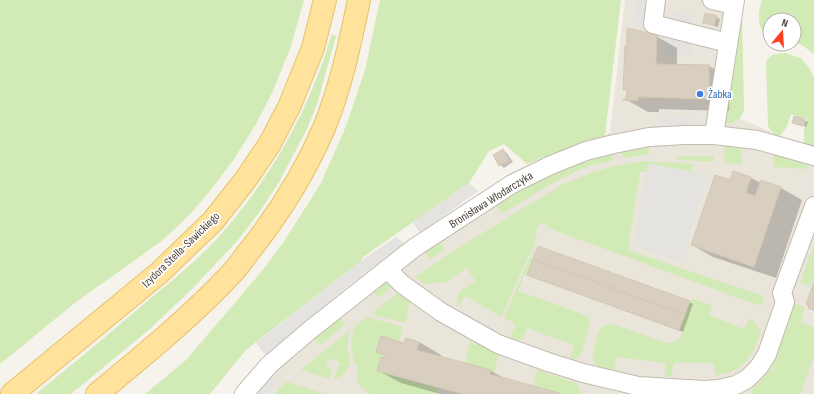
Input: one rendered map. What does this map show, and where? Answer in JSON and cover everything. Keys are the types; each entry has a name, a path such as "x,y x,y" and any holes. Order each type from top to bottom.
{"main road":[{"name":"Izydora Stella-Sawickiego","path":"12,394 159,274 218,215 246,179 268,145 289,107 313,48 325,0"},
{"path":"97,394 185,318 227,278 272,223 305,167 324,127 339,85 347,56 359,0"}],"street":[{"path":"656,0 653,24 728,43"},
{"path":"712,0 734,3 714,136"},
{"name":"Bronisława Włodarczyka","path":"244,394 269,365 387,268 414,248 512,184 550,164 586,151 649,137 685,135 757,140 814,156"},
{"path":"387,268 402,284 442,312 498,344 548,362 598,377 638,386 720,389 736,385 747,380 759,367 767,354 785,302 782,293 814,206"}],"shaded area":[{"path":"625,0 743,0 729,114 814,150 814,394 238,394 376,267 577,149 610,133"},
{"path":"637,0 651,0 647,29 632,27"},
{"path":"673,11 695,16 692,28 670,23"},
{"path":"663,33 692,40 691,55 663,54"},
{"path":"694,117 695,127 658,130 658,119"},
{"path":"648,163 708,175 682,263 634,245"},
{"path":"469,183 478,191 420,233 412,222"},
{"path":"396,237 404,243 342,291 267,357 256,343 361,261"},
{"path":"266,375 276,382 267,394 252,394"}],"green space":[{"path":"0,0 304,0 291,46 272,93 256,124 234,159 210,191 192,212 163,240 76,302 0,364"},
{"path":"380,0 621,0 605,136 554,153 527,164 504,144 489,151 469,183 363,257 361,261 246,350 210,394 145,394 186,360 262,271 283,243 321,183 346,126 365,70"},
{"path":"741,0 744,0 742,12 744,110 737,120 733,123 727,124 725,120"},
{"path":"762,0 814,0 814,54 802,45 802,12 762,12 762,30 759,22 760,5"},
{"path":"332,34 336,36 317,104 307,129 279,182 258,214 238,240 193,288 151,328 71,394 36,394 189,266 215,241 242,209 274,163 301,114 313,88"},
{"path":"785,53 800,58 807,65 814,77 814,148 804,144 804,131 807,119 791,114 787,126 779,138 768,126 766,61 772,55"},
{"path":"725,145 741,147 741,164 726,163 724,161"},
{"path":"649,147 649,154 623,158 622,152"},
{"path":"612,154 613,160 589,166 566,176 502,214 496,205 552,175 581,163"},
{"path":"774,154 808,164 806,169 774,167"},
{"path":"713,156 714,160 711,162 675,159 675,157"},
{"path":"642,161 692,164 693,166 690,175 640,172 628,250 763,296 763,302 761,305 757,305 548,228 544,222 537,229 536,239 501,317 466,296 457,307 456,306 459,292 475,281 467,268 446,282 424,284 415,277 450,253 563,184 610,167"},
{"path":"439,241 445,249 430,260 424,251"},
{"path":"814,244 814,277 810,286 800,283"},
{"path":"535,245 532,257 533,259 527,275 524,274 518,291 588,316 590,323 582,352 576,359 570,358 574,345 527,328 522,341 510,337 516,324 504,318"},
{"path":"385,283 395,284 379,298 372,290"},
{"path":"398,293 410,302 405,323 374,315 373,312"},
{"path":"694,299 712,305 709,315 744,329 749,319 754,321 761,333 754,349 745,362 733,371 715,375 714,363 674,363 671,377 665,376 666,363 617,357 614,370 602,368 594,362 594,346 597,335 601,328 606,325 613,324 666,343 674,342 682,335 683,332 679,330 690,301"},
{"path":"793,303 805,307 800,322 814,327 814,356 800,394 751,394 751,391 771,369"},
{"path":"338,315 345,324 320,345 312,336"},
{"path":"367,317 403,327 399,341 381,336 385,355 384,358 381,357 378,371 438,387 436,394 370,394 361,387 357,376 358,366 355,365 351,346 354,327"},
{"path":"350,330 347,346 350,363 345,373 340,377 333,379 340,363 330,358 326,367 333,370 329,379 301,370"},
{"path":"470,341 499,355 493,375 490,374 491,370 465,363"},
{"path":"537,370 576,383 582,394 559,394 533,386"},
{"path":"288,382 325,394 275,394 285,383"}],"building":[{"path":"705,13 717,16 714,25 703,23"},
{"path":"627,28 657,35 656,64 709,65 709,99 638,97 638,101 623,100 626,99 627,90 623,90"},
{"path":"794,116 805,119 803,126 792,123"},
{"path":"503,149 509,160 499,166 493,155"},
{"path":"733,171 751,177 746,193 755,196 761,180 781,187 754,267 691,245 715,175 730,180"},
{"path":"538,246 690,301 685,315 533,259"},
{"path":"533,259 685,315 679,330 527,275"},
{"path":"814,282 814,310 808,308 809,305 806,304"},
{"path":"381,336 404,343 406,338 419,342 417,350 491,370 490,374 559,394 463,394 377,371 381,357 384,358 385,355 376,352"}],"place":[{"name":"Żabka","path":"700,94"}]}
